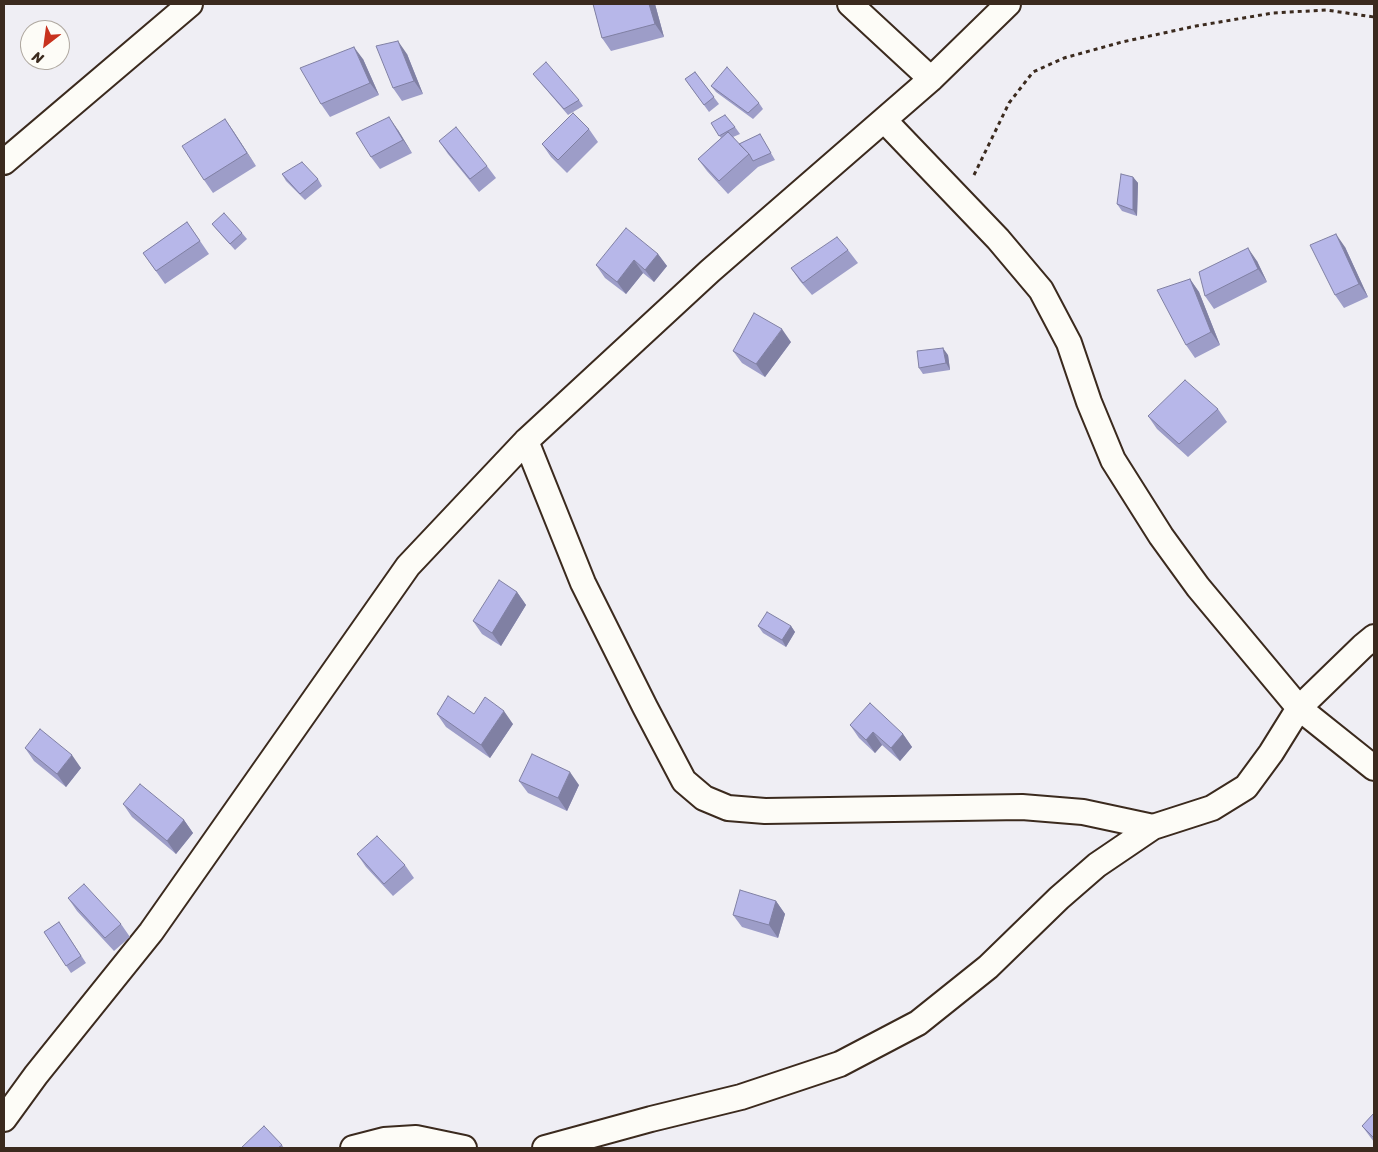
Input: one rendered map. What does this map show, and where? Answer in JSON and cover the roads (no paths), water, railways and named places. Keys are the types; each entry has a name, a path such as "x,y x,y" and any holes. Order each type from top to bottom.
{"street":[{"path":"4,162 190,4"},
{"path":"850,4 931,79"},
{"path":"4,1119 36,1076 152,932 408,566 526,442 710,271 931,79 1008,4"},
{"path":"884,120 998,239 1040,290 1069,342 1089,402 1114,460 1161,536 1198,587 1299,708 1374,768"},
{"path":"526,442 583,583 684,781 704,798 728,808 765,811 1022,807 1083,812 1153,827"},
{"path":"545,1148 741,1097 840,1064 918,1023 988,967 1097,865 1153,827 1212,808 1246,787 1299,708 1374,637"},
{"path":"352,1148 384,1140 416,1138 464,1148"}]}
